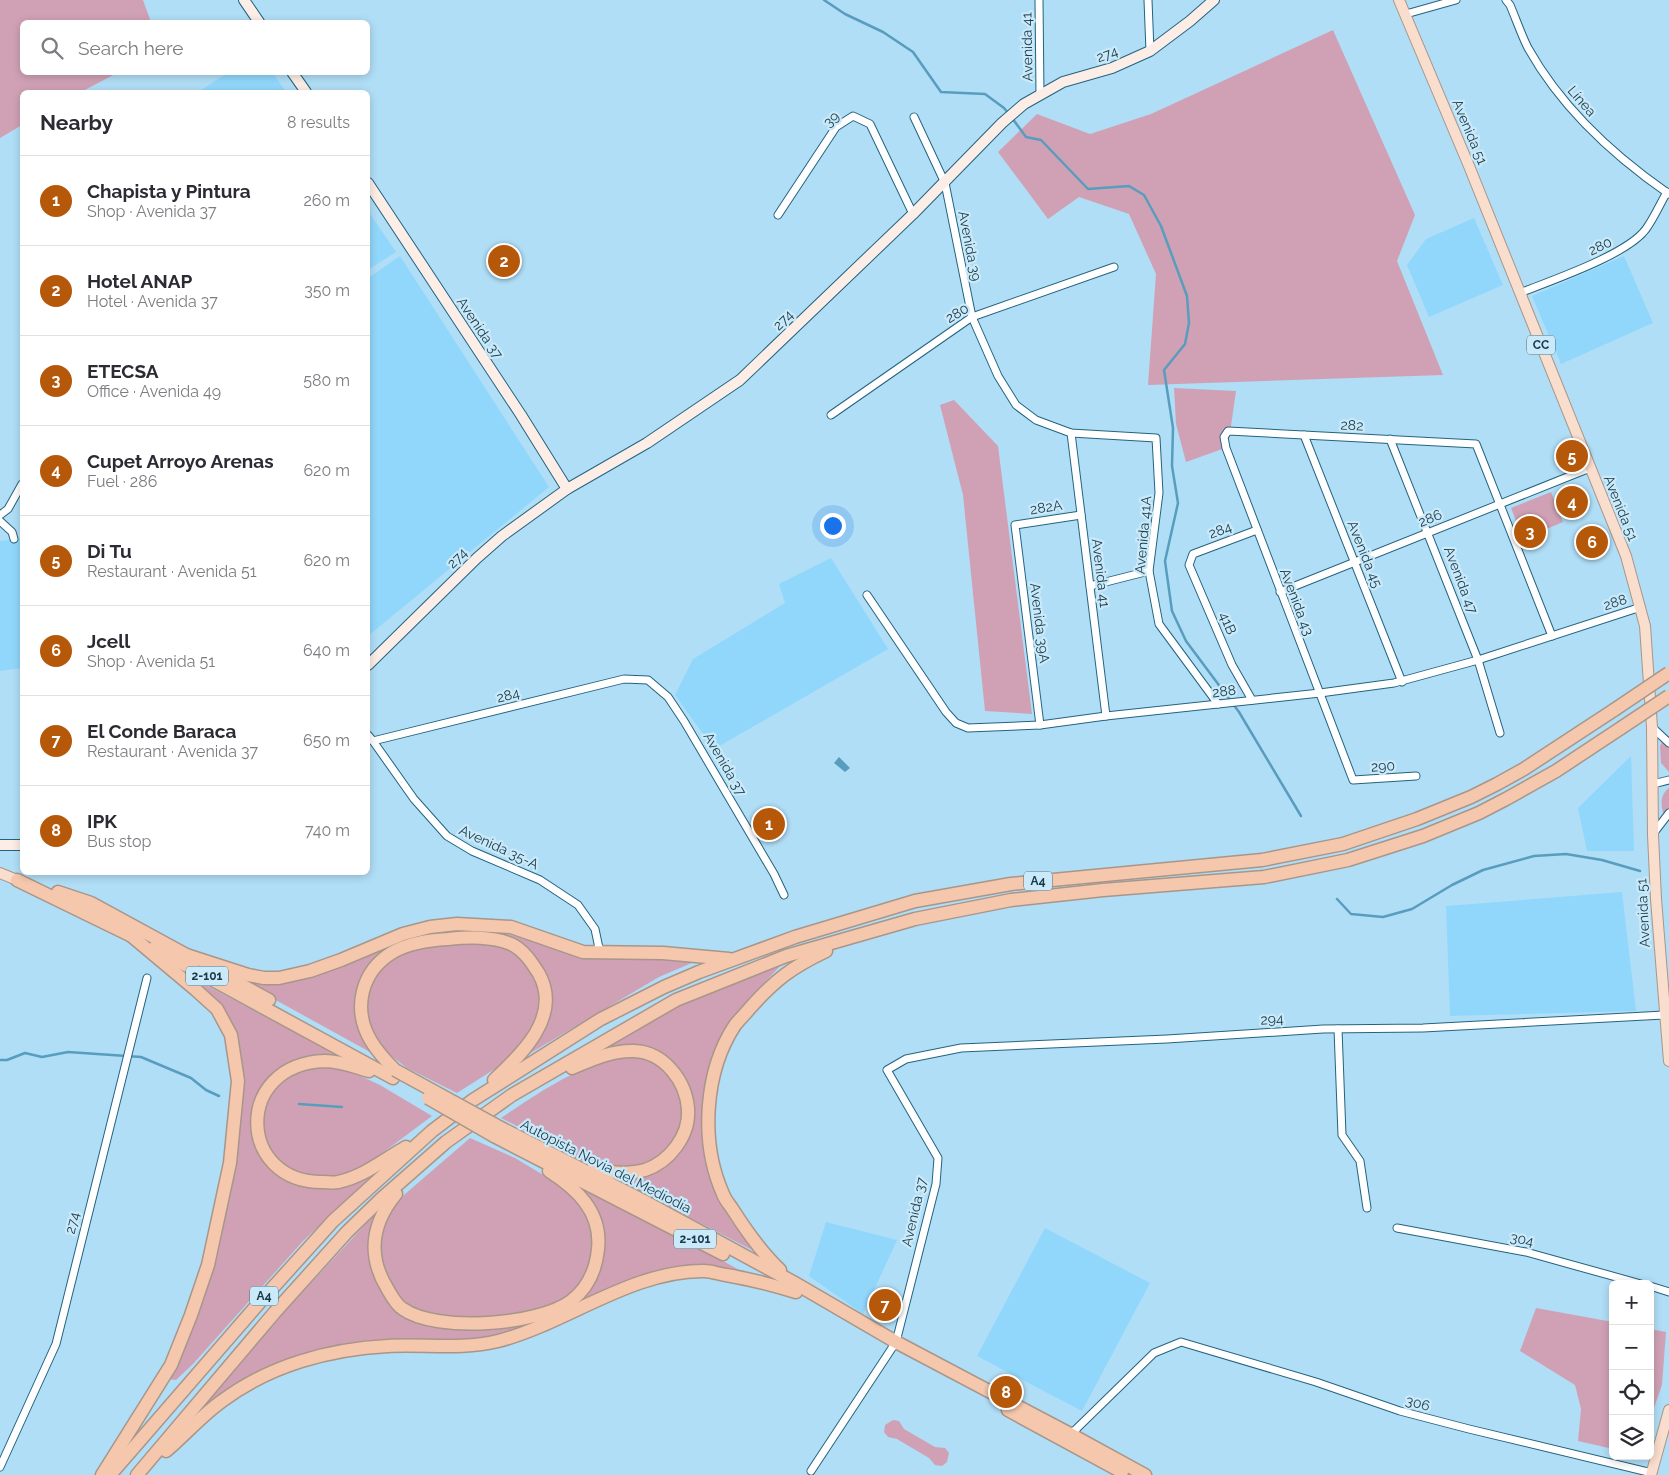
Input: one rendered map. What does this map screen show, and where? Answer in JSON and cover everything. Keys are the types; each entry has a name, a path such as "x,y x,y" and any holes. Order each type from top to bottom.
{"highway":[{"name":"A4","path":"110,1475 259,1303 333,1221 432,1131 473,1100 601,1019 664,987 734,959 804,934 915,901 1011,884 1262,860 1343,844 1417,819 1497,784 1532,764 1669,673"},
{"name":"A4","path":"137,1475 275,1312 347,1232 381,1199 446,1142 512,1094 676,1000 786,956 915,919 1011,900 1103,890 1264,877 1348,860 1423,836 1506,800 1556,771 1669,696"},
{"name":"2-101","path":"17,880 128,933 394,1074"},
{"name":"2-101","path":"17,880 91,903 498,1132"},
{"path":"794,1287 765,1256 723,1194 711,1156 708,1122 712,1085 720,1056 736,1025 769,986 797,965 825,951 915,919"},
{"path":"186,955 248,975 279,978 310,971 341,960 403,934 457,924 510,927 583,952 663,953 734,959"},
{"path":"102,1475 171,1364 208,1265 230,1163 238,1081 231,1035 217,1009 128,933"},
{"path":"394,1074 371,1041 364,1025 360,1006 367,980 378,964 393,952 414,944 439,940 477,938 491,939 512,945 532,962 543,981 544,1014 540,1026 526,1046 507,1068 473,1100"},
{"path":"512,1094 592,1059 613,1053 634,1051 651,1055 667,1064 679,1078 688,1109 687,1124 682,1136 668,1157 659,1164 643,1171 625,1173 582,1168"},
{"path":"394,1074 326,1061 298,1065 288,1070 270,1084 262,1096 258,1108 258,1133 264,1152 276,1167 293,1177 304,1181 338,1182 358,1175 432,1131"},
{"path":"446,1142 397,1193 386,1206 380,1218 374,1238 374,1253 377,1268 383,1282 402,1309 421,1318 443,1322 492,1323 547,1314 571,1301 589,1282 598,1250 598,1225 589,1208 576,1191 498,1132"},
{"name":"Autopista Novia del Mediodía","path":"498,1132 794,1287"},
{"name":"Autopista Novia del Mediodía","path":"498,1132 582,1168 894,1345 1068,1438 1145,1475"},
{"path":"137,1475 222,1401 244,1386 270,1373 317,1356 354,1349 390,1346 456,1346 491,1342 522,1333 642,1282 672,1274 704,1271 794,1287"},
{"name":"Autopista Novia del Mediodía","path":"1068,1438 1128,1475"}],"main road":[{"name":"Avenida 51","path":"1399,0 1626,556 1645,626 1652,727 1653,834 1660,964 1666,1000 1664,1015 1669,1061"},
{"name":"2-101","path":"0,873 17,880"},
{"path":"1660,964 1669,977"},
{"path":"1651,1474 1669,1410"}],"street":[{"path":"244,0 258,20"},
{"name":"Avenida 41","path":"1039,0 1040,94"},
{"path":"1148,0 1150,51"},
{"name":"274","path":"370,663 476,558 502,536 567,489 647,443 740,380 945,183 1002,123 1024,104 1063,82 1112,68 1150,51 1214,0"},
{"path":"1406,14 1456,0"},
{"name":"Línea","path":"1506,0 1510,5 1527,46 1554,88 1586,125 1640,173 1668,193"},
{"path":"294,75 305,90"},
{"name":"39","path":"778,215 836,127 853,116 870,124 912,214"},
{"name":"Avenida 39","path":"914,117 945,183 972,317 998,376 1016,405 1036,420 1071,433"},
{"name":"Avenida 37","path":"370,187 521,415 567,489"},
{"name":"280","path":"1520,293 1624,248 1645,230 1668,193"},
{"name":"280","path":"832,415 972,317 1114,267"},
{"name":"282","path":"1228,431 1476,444 1500,504"},
{"name":"Avenida 43","path":"1228,431 1224,438 1226,448 1353,780"},
{"name":"Avenida 41","path":"1071,433 1106,716"},
{"name":"Avenida 41A","path":"1071,433 1156,438 1160,493 1149,571 1159,624 1218,704"},
{"name":"Avenida 45","path":"1304,435 1402,682"},
{"name":"Avenida 47","path":"1390,439 1478,660 1500,733"},
{"name":"286","path":"1280,592 1590,468"},
{"path":"0,515 8,509 20,488"},
{"path":"1500,504 1552,636"},
{"name":"282A","path":"1015,525 1081,515"},
{"path":"0,521 12,532 14,539"},
{"name":"Avenida 39A","path":"1015,525 1040,725"},
{"name":"284","path":"1193,554 1256,530"},
{"name":"41B","path":"1193,554 1189,565 1232,665 1252,700"},
{"path":"1090,586 1149,571"},
{"name":"288","path":"867,596 946,712 956,723 968,728 1040,725 1402,682 1478,660 1640,607"},
{"name":"284","path":"370,738 624,679 648,680"},
{"name":"Avenida 37","path":"648,680 668,697 684,721 774,874 784,896"},
{"path":"1652,727 1669,743"},
{"name":"Avenida 35-A","path":"370,738 414,799 447,836 472,852 540,880 578,905 595,929 600,952"},
{"name":"290","path":"1353,780 1416,776"},
{"path":"1653,784 1669,780"},
{"path":"1653,834 1669,813"},
{"path":"0,846 20,845"},
{"name":"274","path":"0,1467 56,1344 147,978"},
{"name":"294","path":"887,1070 906,1059 961,1048 1338,1029 1423,1028 1664,1015"},
{"path":"1338,1029 1342,1135 1360,1161 1367,1208"},
{"name":"Avenida 37","path":"811,1471 894,1345 936,1184 938,1158 887,1070"},
{"name":"304","path":"1397,1228 1526,1252 1626,1280"},
{"path":"1654,1287 1669,1292"},
{"name":"306","path":"1068,1438 1154,1353 1181,1342 1316,1382 1400,1411 1469,1430 1651,1474"}],"shaded area":[{"path":"0,0 143,0 150,20 20,20 20,75 113,75 85,90 20,90 20,126 0,138"},
{"path":"1333,30 1415,215 1397,261 1443,375 1148,385 1156,274 1129,214 1079,197 1048,219 998,152 1037,114 1090,134 1151,114"},
{"path":"224,75 274,75 285,90 201,90"},
{"path":"370,214 396,252 370,269"},
{"path":"1474,218 1503,285 1429,317 1407,265 1426,239"},
{"path":"400,256 549,487 370,634 370,277"},
{"path":"1624,256 1653,323 1561,364 1532,296"},
{"path":"1174,388 1236,391 1228,447 1186,462 1176,424"},
{"path":"954,400 998,446 1032,714 985,711 963,495 940,405"},
{"path":"1551,492 1563,522 1523,539 1511,508"},
{"path":"20,538 20,668 0,671 0,541"},
{"path":"831,558 888,649 714,749 675,695 693,659 785,603 779,584"},
{"path":"1662,742 1669,747 1669,772 1661,763 1660,746"},
{"path":"1631,756 1634,851 1587,851 1578,808"},
{"path":"839,757 850,768 845,772 834,763"},
{"path":"1669,788 1669,808 1666,814 1663,813 1662,799 1664,793"},
{"path":"1622,892 1636,1011 1450,1016 1446,906"},
{"path":"439,929 498,931 587,957 701,959 659,977 517,1061 547,1016 524,947 456,935 373,964 356,994 356,1010 379,1057 234,977 258,980"},
{"path":"472,941 514,950 529,964 541,995 539,1013 532,1032 509,1060 457,1093 407,1068 382,1049 371,1032 366,1009 367,991 376,972 391,960 411,950"},
{"path":"780,966 746,1003 703,1108 704,1147 711,1178 732,1222 758,1253 609,1176 644,1175 692,1123 665,1057 592,1054 681,1005"},
{"path":"181,972 347,1060 285,1067 254,1126 292,1182 315,1188 343,1186 374,1174 303,1241 193,1364 176,1380 166,1379 197,1306 233,1164 234,1032"},
{"path":"627,1055 659,1064 671,1076 679,1093 682,1122 678,1135 661,1156 649,1162 635,1167 620,1168 583,1161 526,1135 527,1131 501,1118 576,1072"},
{"path":"314,1065 343,1068 380,1085 432,1116 357,1172 335,1179 314,1179 279,1164 264,1139 263,1109 270,1092 296,1070"},
{"path":"470,1138 515,1158 560,1185 580,1203 591,1220 594,1241 589,1267 582,1283 560,1303 538,1311 484,1318 444,1317 418,1311 392,1291 382,1269 378,1245 384,1222 397,1201"},
{"path":"568,1180 675,1234 741,1271 714,1268 684,1268 500,1335 461,1341 394,1342 244,1382 203,1408 258,1340 376,1213 371,1234 400,1313 504,1326 571,1304 602,1238"},
{"path":"826,1222 897,1240 863,1314 809,1276"},
{"path":"1045,1228 1150,1283 1082,1411 977,1356"},
{"path":"1536,1308 1609,1321 1609,1448 1578,1441 1581,1409 1575,1385 1520,1351"},
{"path":"1654,1330 1666,1332 1662,1385 1654,1408"},
{"path":"893,1420 899,1421 904,1429 935,1447 945,1448 949,1453 947,1462 942,1466 935,1465 929,1458 897,1439 888,1437 884,1432 885,1425"}],"waterway":[{"path":"824,0 845,14 883,32 913,52 941,92 985,94 1009,114"},
{"path":"1012,118 1026,137 1041,140 1088,189 1129,186 1144,195 1161,226 1187,296 1189,323 1185,344 1164,370 1173,428 1172,466 1178,503 1165,561 1172,611 1186,641 1239,712 1301,816"},
{"path":"1337,899 1351,914 1383,917 1412,909 1452,885 1483,870 1534,856 1566,854 1602,860 1640,871"},
{"path":"0,1060 7,1060 25,1053 42,1057 68,1052 141,1057 191,1078 206,1090 219,1096"},
{"path":"299,1104 342,1107"}],"place":[{"name":"Hotel ANAP","path":"504,261"},
{"name":"Di Tu","path":"1572,456"},
{"name":"Cupet Arroyo Arenas","path":"1572,502"},
{"name":"ETECSA","path":"1530,532"},
{"name":"Jcell","path":"1592,542"},
{"name":"Chapista y Pintura","path":"769,824"},
{"name":"El Conde Baraca","path":"885,1305"},
{"name":"IPK","path":"1006,1392"}]}
